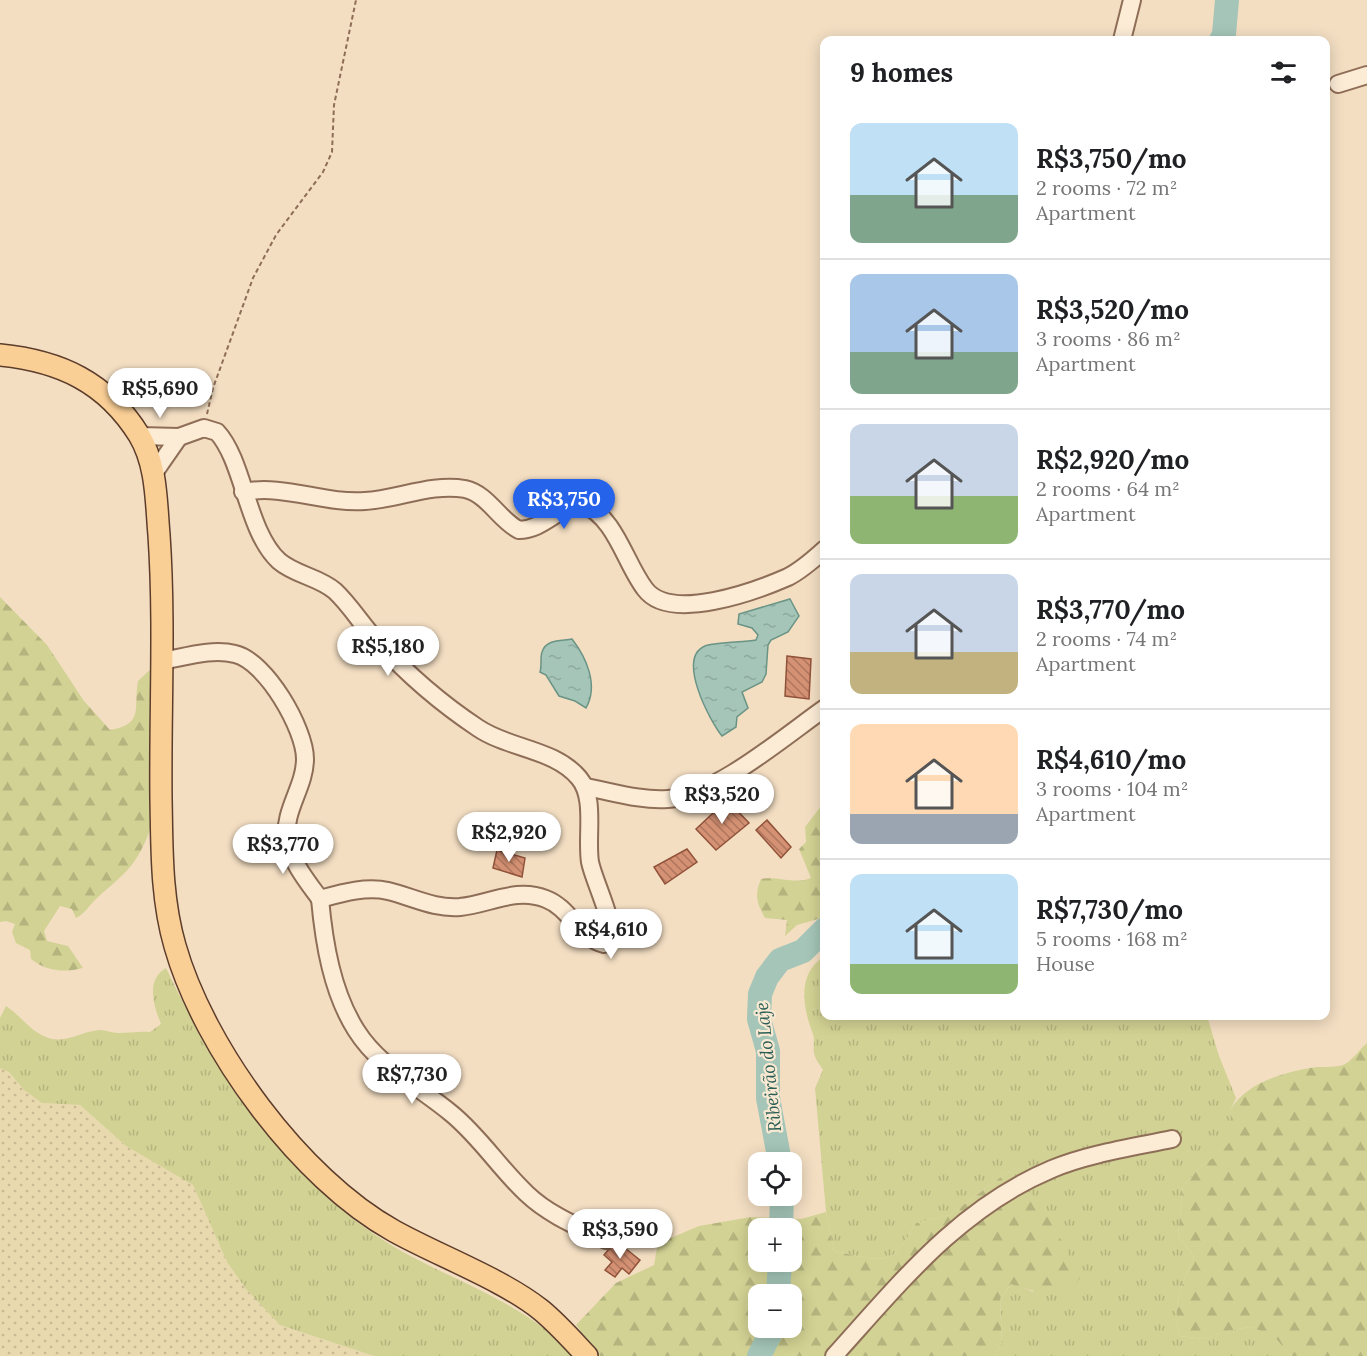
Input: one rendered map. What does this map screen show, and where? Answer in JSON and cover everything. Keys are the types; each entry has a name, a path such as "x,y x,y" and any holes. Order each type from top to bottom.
{"main road":[{"path":"0,355 43,363 80,376 102,392 140,436 154,473 161,565 164,894 174,944 186,979 211,1032 264,1112 342,1194 391,1229 509,1290 540,1309 566,1332 587,1356"}],"street":[{"path":"1123,36 1132,0"},
{"path":"1338,84 1367,75"},
{"path":"140,436 179,437 204,428 221,436 243,492 271,552 281,563 316,578 333,590 377,642 408,673 453,711 482,731 562,765 577,775 586,787 590,861 612,935 607,943 601,944 585,933 560,906 546,898 526,894 461,907 423,903 388,891 364,890 320,899"},
{"path":"154,473 179,437"},
{"path":"243,492 280,489 337,501 366,501 433,489 464,489 476,493 519,530 537,527 562,511 584,504 599,514 624,550 645,589 655,599 667,604 711,602 788,576 820,553"},
{"path":"162,660 222,652 245,657 259,668 284,702 300,737 305,758 303,778 288,818 287,838 293,858 320,899 323,937 335,983 356,1030 380,1060 452,1114 485,1144 507,1174 529,1196 555,1215 606,1240"},
{"path":"586,787 641,798 666,800 686,797 708,788 820,711"},
{"path":"834,1356 925,1255 965,1220 1055,1168 1172,1139"}],"path":[{"path":"204,428 213,388 253,278 276,235 323,172 332,152 334,105 356,0"}],"shaded area":[{"path":"0,1068 9,1072 24,1090 42,1103 80,1105 126,1146 193,1185 227,1262 246,1289 280,1325 374,1356 0,1356"}],"green space":[{"path":"0,597 47,645 84,701 110,730 128,724 133,719 138,681 154,666 151,827 146,840 130,867 82,914 76,918 72,909 60,906 44,931 47,941 68,946 83,968 55,970 37,963 31,959 30,950 16,943 12,932 15,924 0,922"},
{"path":"820,808 820,918 797,925 785,936 787,920 765,918 758,904 758,890 761,879 799,881 811,878 799,849 806,842 805,827"},
{"path":"820,960 820,1020 1208,1020 1219,1056 1236,1098 1230,1111 1237,1134 1220,1155 1202,1165 1183,1186 1178,1236 1194,1256 1177,1303 1180,1336 1204,1339 1226,1331 1250,1327 1273,1334 1291,1356 994,1356 1002,1343 1000,1299 1012,1283 1033,1292 1055,1234 1044,1208 1009,1171 950,1215 916,1223 903,1245 891,1256 876,1259 834,1251 826,1212 815,1088 823,1070 814,1053 814,1036 807,1014 804,992 809,972"},
{"path":"166,968 209,1050 234,1088 290,1161 322,1193 358,1222 396,1248 514,1308 556,1338 572,1356 374,1356 280,1325 246,1289 227,1262 193,1185 126,1146 80,1105 42,1103 24,1090 9,1072 0,1068 0,1018 6,1006 35,1031 53,1039 66,1039 100,1030 118,1033 150,1032 161,1024 154,1002 153,986 159,973"},
{"path":"1367,1043 1367,1356 1291,1356 1273,1335 1250,1327 1227,1331 1204,1339 1180,1336 1177,1303 1194,1256 1178,1236 1183,1186 1202,1165 1220,1154 1236,1134 1230,1111 1244,1094 1264,1081 1299,1070 1343,1065"},
{"path":"1009,1171 1045,1208 1080,1278 1070,1290 1054,1292 1033,1291 1011,1284 1000,1299 1002,1343 994,1356 600,1356 576,1325 616,1283 654,1265 657,1248 666,1240 699,1226 751,1217 776,1218 748,1218 748,1272 802,1272 802,1219 826,1212 834,1251 876,1259 891,1256 897,1251 916,1223 950,1215"}],"water":[{"path":"790,599 799,616 788,632 771,640 768,645 766,674 762,682 742,692 748,708 737,717 736,727 722,736 710,717 698,690 694,676 697,653 708,645 756,640 758,635 752,628 738,624 739,614"},
{"path":"572,639 582,654 591,681 590,699 586,708 575,701 559,696 546,675 540,672 541,654 544,648 554,641"}],"building":[{"path":"787,656 811,659 809,699 785,696"},
{"path":"727,800 749,823 716,850 696,829"},
{"path":"767,820 791,847 781,858 756,830"},
{"path":"687,849 697,862 665,884 654,867"},
{"path":"497,850 525,858 522,877 493,868"},
{"path":"616,1241 640,1260 629,1274 622,1268 615,1277 605,1270 612,1262 604,1255"}],"waterway":[{"name":"Ribeirão do Laje","path":"1223,36 1227,0"},
{"name":"Ribeirão do Laje","path":"778,1152 768,1098 768,1051 759,1019 760,994 767,977 780,960 803,951 820,934"},
{"name":"Ribeirão do Laje","path":"781,1218 782,1206"},
{"name":"Ribeirão do Laje","path":"779,1272 779,1284"},
{"name":"Ribeirão do Laje","path":"759,1356 768,1338"}]}
